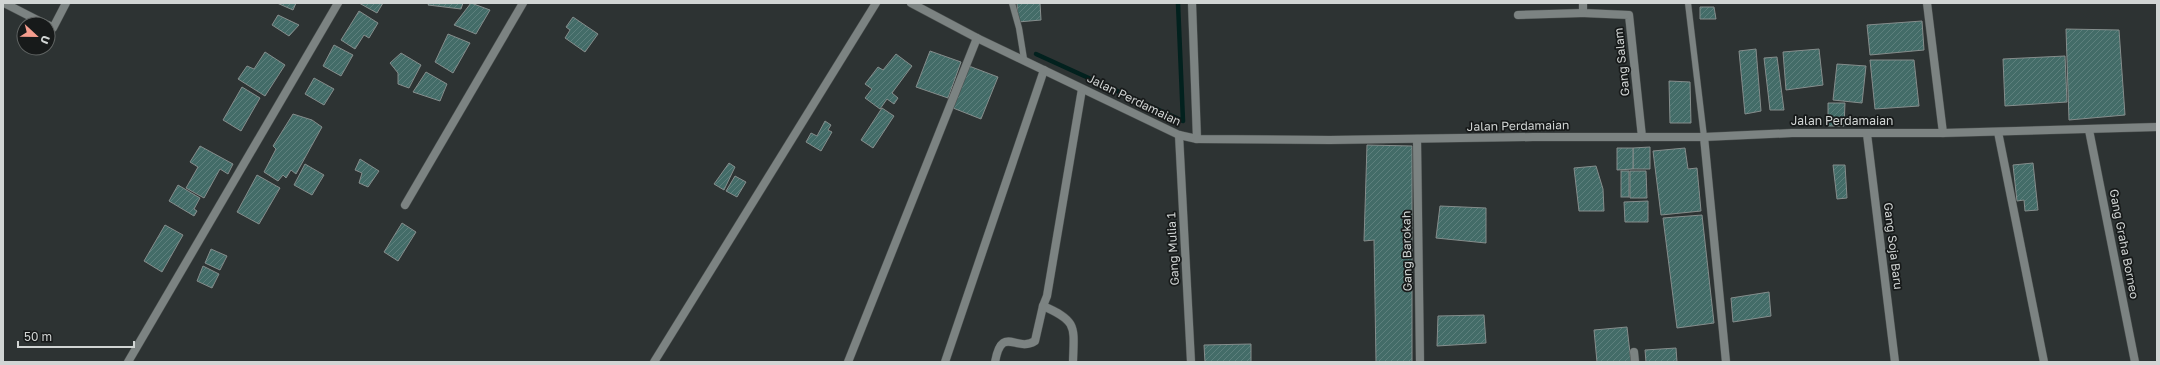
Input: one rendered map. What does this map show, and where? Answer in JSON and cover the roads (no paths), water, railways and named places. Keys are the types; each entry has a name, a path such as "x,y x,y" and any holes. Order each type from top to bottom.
{"street":[{"path":"4,3 29,16"},
{"path":"56,22 66,3"},
{"path":"128,362 338,3"},
{"path":"405,205 523,3"},
{"path":"654,362 876,3"},
{"name":"Jalan Perdamaian","path":"911,3 977,38 1024,59 1082,89 1179,135 1197,138 1330,140 1704,137 1792,133 1943,133 2157,127"},
{"path":"1192,3 1197,138"},
{"path":"1518,14 1583,13 1583,3"},
{"path":"1927,3 1943,133"},
{"name":"Gang Salam","path":"1583,13 1629,15 1642,137"},
{"path":"848,362 977,38"},
{"path":"944,362 1044,70"},
{"path":"995,362 998,348 1001,343 1005,341 1031,343 1035,341 1043,306 1047,296 1082,89"},
{"name":"Gang Graha Borneo","path":"2089,130 2135,362"},
{"path":"1998,132 2044,362"},
{"name":"Gang Soja Baru","path":"1867,134 1895,362"},
{"name":"Gang Mulia 1","path":"1179,135 1190,362"},
{"path":"1704,137 1726,362"},
{"name":"Gang Barokah","path":"1417,139 1420,362"},
{"path":"1043,306 1060,314 1069,321 1073,328 1073,362"},
{"path":"1634,352 1635,362"}],"lane":[{"path":"1012,3 1021,35 1024,59"},
{"path":"1688,3 1704,137"}],"waterway":[{"path":"1036,54 1183,121 1178,3"}]}
